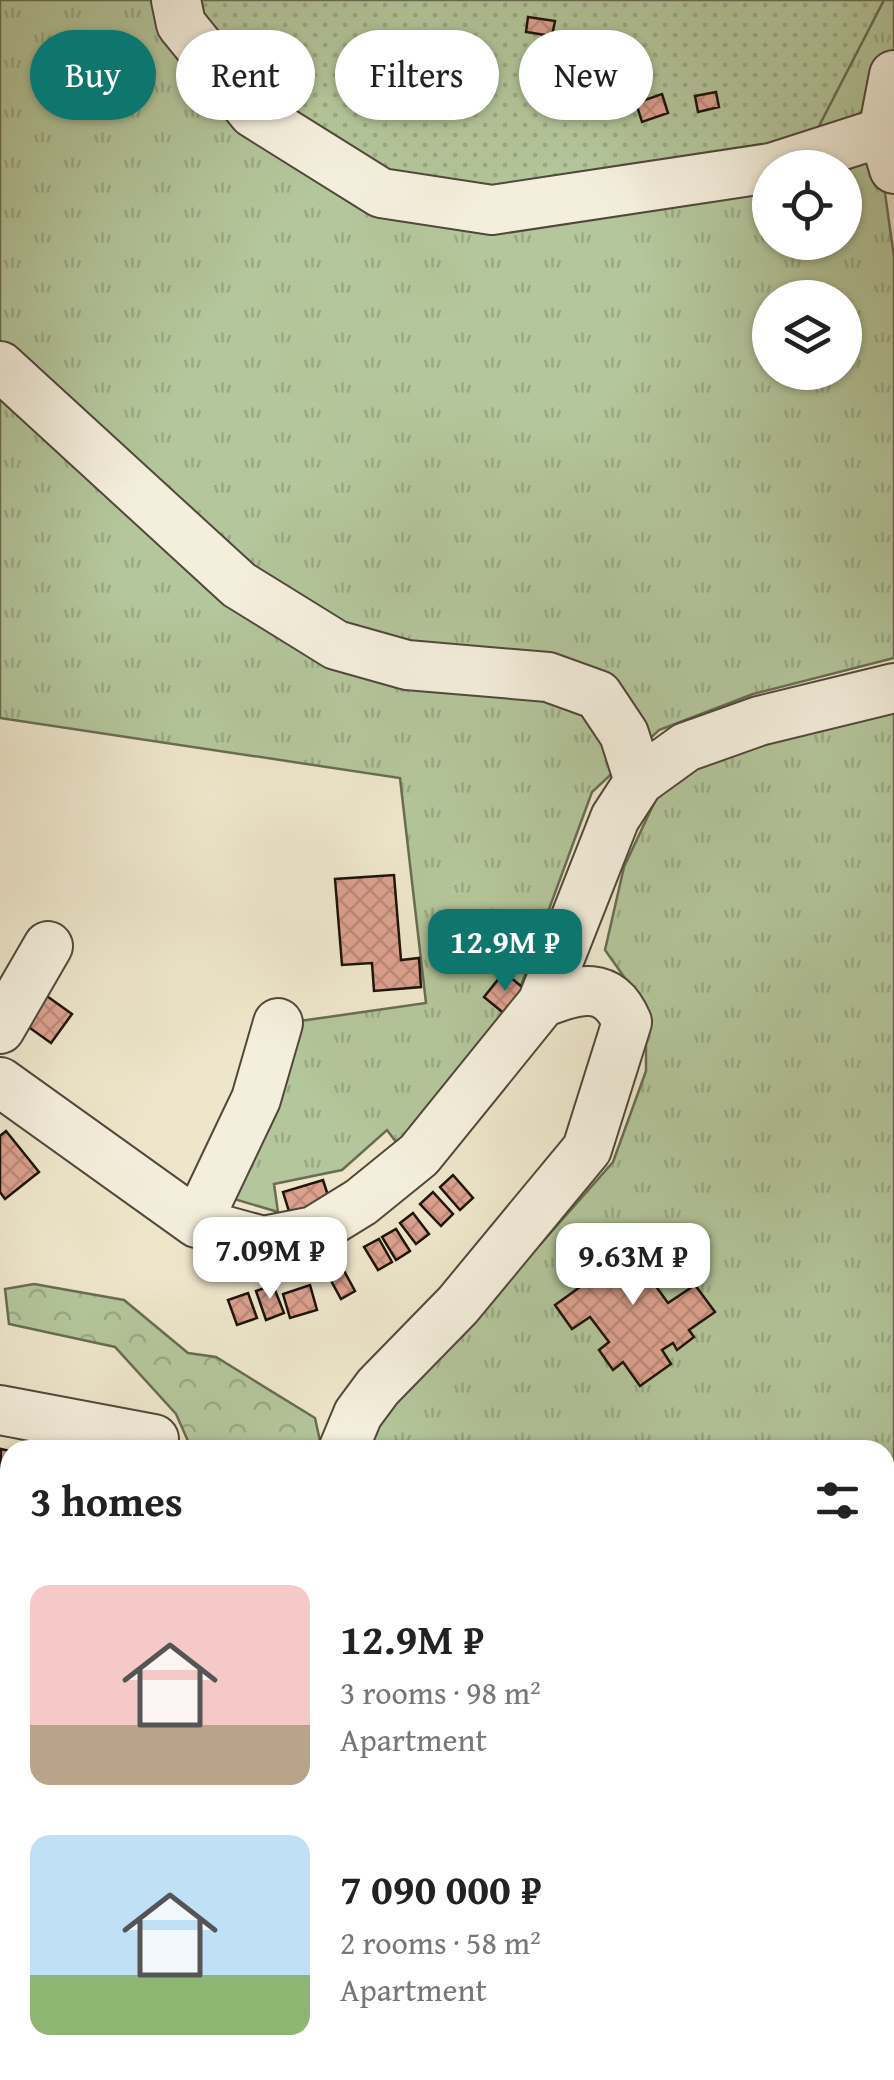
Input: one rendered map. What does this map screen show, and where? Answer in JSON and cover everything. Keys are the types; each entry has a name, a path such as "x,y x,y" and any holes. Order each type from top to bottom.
{"street":[{"path":"176,0 181,24 253,113 381,192 492,210 752,171"},
{"path":"862,154 888,150 894,75"},
{"path":"0,366 239,585 336,644 407,665 548,677 598,695 624,734 639,781"},
{"path":"0,1082 197,1222 263,1241 314,1231 360,1202 419,1154 542,1003 615,818 639,781 686,747 894,688"},
{"path":"0,1028 48,946"},
{"path":"347,1440 358,1414 378,1387 458,1305 587,1149 627,1022 620,1004 593,988 570,991 542,1003"},
{"path":"197,1222 256,1099 278,1024"},
{"path":"0,1410 154,1439"}],"green space":[{"path":"0,0 894,0 894,125 883,179 894,257 894,658 753,694 659,730 592,792 519,991 408,1158 387,1130 342,1170 274,1184 278,1212 234,1199 293,1022 426,1003 400,778 0,718"},
{"path":"197,0 884,0 818,128 765,149 492,192 436,184 368,165 300,120 315,120 315,30 208,30 200,20"},
{"path":"894,705 894,1440 369,1440 383,1408 476,1317 613,1162 646,1071 646,1008 605,950 624,867 663,784 703,757"},
{"path":"34,1284 124,1300 188,1353 216,1357 315,1418 320,1440 188,1440 176,1414 115,1347 9,1324 5,1289"}],"building":[{"path":"528,17 555,21 553,30 526,30"},
{"path":"716,92 719,107 698,112 695,96"},
{"path":"662,94 668,113 653,118 653,97"},
{"path":"394,875 401,960 419,958 421,987 374,991 372,963 342,965 335,879"},
{"path":"504,972 527,991 506,1015 484,997"},
{"path":"44,994 72,1014 51,1043 23,1023"},
{"path":"6,1131 39,1172 5,1199 0,1192 0,1136"},
{"path":"453,1175 473,1198 460,1210 440,1187"},
{"path":"323,1180 332,1208 292,1221 283,1192"},
{"path":"433,1192 453,1214 441,1226 420,1204"},
{"path":"413,1213 429,1234 416,1244 400,1223"},
{"path":"623,1228 641,1253 650,1246 665,1267 650,1278 668,1303 695,1285 715,1312 689,1330 694,1337 677,1350 673,1343 662,1350 671,1364 640,1386 623,1362 613,1370 599,1350 609,1342 590,1317 572,1329 555,1305 580,1287 572,1276 591,1263 597,1271 607,1265 595,1248"},
{"path":"396,1229 410,1251 396,1260 382,1237"},
{"path":"379,1239 392,1262 378,1270 364,1247"},
{"path":"343,1269 355,1291 341,1299 329,1277"},
{"path":"273,1285 284,1313 266,1320 256,1291"},
{"path":"310,1285 317,1310 290,1318 283,1294"},
{"path":"248,1293 257,1318 237,1325 228,1300"}]}
